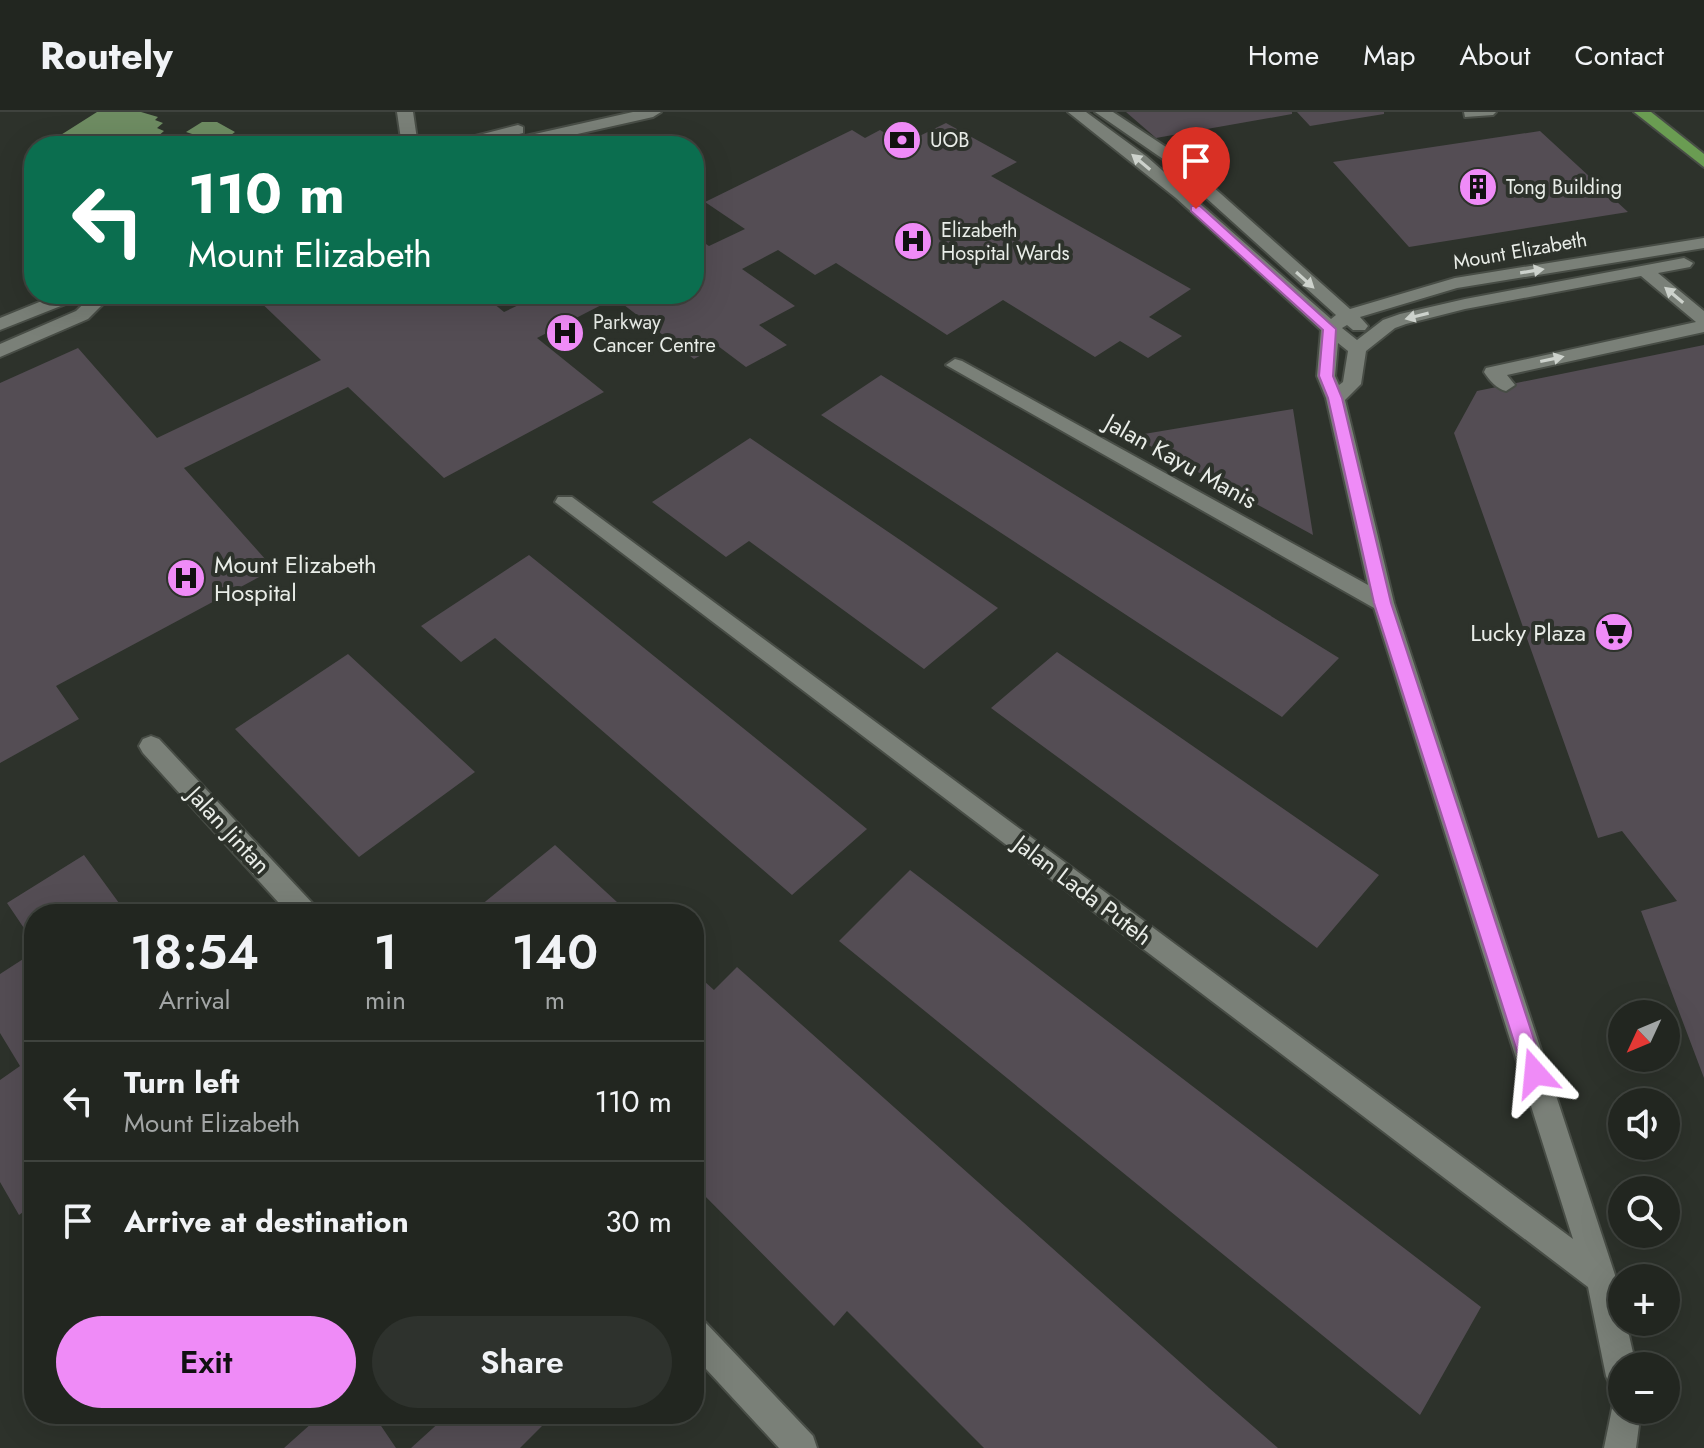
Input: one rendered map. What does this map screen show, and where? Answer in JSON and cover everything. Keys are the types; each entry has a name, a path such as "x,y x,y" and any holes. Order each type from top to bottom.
{"main road":[{"path":"1642,112 1704,162"}],"street":[{"path":"405,112 409,136"},
{"path":"494,136 598,112"},
{"path":"547,136 653,112"},
{"path":"1076,112 1125,149 1243,249 1330,329 1357,349 1352,384 1335,398"},
{"path":"1103,112 1169,156 1346,316 1373,336"},
{"path":"1470,114 1488,112"},
{"path":"1243,249 1265,243"},
{"name":"Mount Elizabeth","path":"1330,329 1346,316 1455,283 1704,243"},
{"name":"Mount Elizabeth","path":"1357,349 1389,324 1465,304 1704,259"},
{"path":"1644,270 1704,323"},
{"path":"0,306 24,297"},
{"path":"0,324 50,304"},
{"path":"0,351 82,315 94,304"},
{"path":"1506,385 1493,372 1704,323"},
{"path":"1330,329 1326,376 1335,398 1383,603 1601,1278 1617,1352"},
{"name":"Jalan Kayu Manis","path":"955,365 1383,603"},
{"name":"Jalan Lada Puteh","path":"565,502 1601,1278"},
{"name":"Jalan Jintan","path":"151,746 297,904"},
{"path":"704,1344 801,1448"},
{"path":"1620,1448 1623,1424"}],"shaded area":[{"path":"97,112 141,112 158,117 155,120 163,123 157,128 164,131 158,136 59,136"},
{"path":"202,122 217,122 235,132 230,136 198,136 186,132"}],"building":[{"path":"1126,112 1292,112 1292,114 1156,138"},
{"path":"1297,112 1384,112 1384,114 1310,126"},
{"path":"946,123 1017,162 991,176 1191,289 1149,317 1182,336 1148,358 1120,341 1095,357 1003,300 947,335 836,263 815,275 778,250 742,269 795,306 759,325 787,345 746,367 718,346 694,359 623,304 704,304 704,243 709,246 745,229 705,202 852,130 865,138 880,130 903,144"},
{"name":"Tong Building","path":"1540,131 1628,212 1409,247 1333,162"},
{"path":"262,304 494,304 504,312 521,304 603,304 537,338 604,392 444,478 348,387 184,468 274,569 56,686 79,719 0,763 0,383 78,348 157,438 321,360"},
{"name":"Lucky Plaza","path":"1704,345 1704,1078 1680,1014 1680,1000 1675,1000 1641,911 1677,901 1622,831 1598,838 1454,433 1477,391"},
{"path":"881,375 1339,658 1282,717 821,415"},
{"path":"1293,409 1313,535 1132,436"},
{"path":"750,438 998,608 924,669 749,541 726,557 652,502"},
{"path":"529,555 867,829 792,895 495,638 461,662 421,626"},
{"path":"1057,652 1379,875 1317,948 991,708"},
{"path":"348,654 475,772 359,857 235,729"},
{"path":"555,845 619,904 482,904"},
{"path":"84,855 120,904 24,904 24,928 7,903"},
{"path":"910,870 1481,1307 1420,1415 839,941"},
{"path":"24,958 24,1211 19,1215 0,1182 0,1080 20,1066 0,1033 0,974"},
{"path":"737,967 1278,1448 984,1448 847,1311 834,1326 704,1195 704,981 714,990"},
{"path":"311,1424 380,1424 396,1448 284,1448"},
{"path":"437,1424 544,1424 520,1448 411,1448"}],"place":[{"name":"UOB","path":"902,140"},
{"name":"Tong Building","path":"1478,187"},
{"name":"Elizabeth Hospital Wards","path":"913,241"},
{"name":"Parkway Cancer Centre","path":"565,333"},
{"name":"Mount Elizabeth Hospital","path":"186,578"},
{"name":"Lucky Plaza","path":"1614,632"}],"route":[{"path":"1196,209 1330,329 1326,376 1335,398 1383,603 1535,1073"}]}
